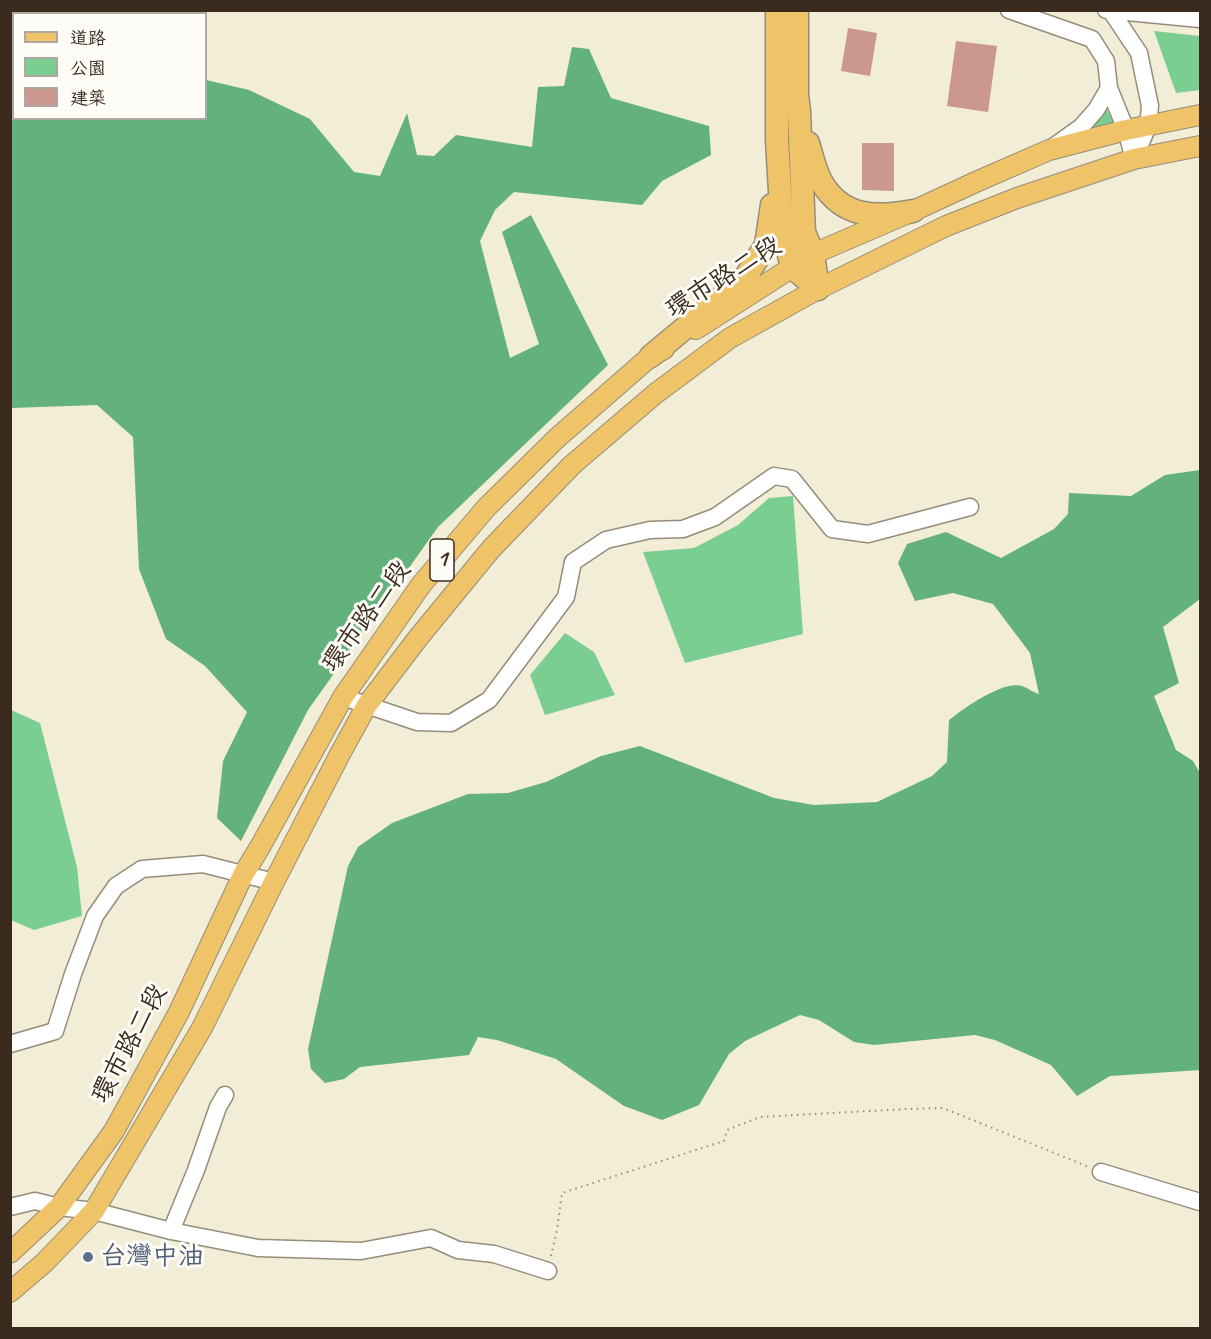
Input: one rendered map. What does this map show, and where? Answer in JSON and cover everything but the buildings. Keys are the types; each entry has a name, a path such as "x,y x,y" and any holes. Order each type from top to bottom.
{"highway":[{"path":"777,10 791,101 804,232 813,254 818,289"},
{"path":"651,357 745,278 766,245 777,140 791,101 797,10"},
{"path":"791,101 821,182 832,197 847,208 867,215 883,216 913,211"},
{"path":"777,140 782,226 792,267 818,289"}],"main road":[{"name":"1","path":"1126,130 1200,115"},
{"name":"環市路二段","path":"10,1253 60,1207 114,1131 179,1012 243,875 343,697 421,585 486,508 557,438 651,357 813,254 1049,150 1126,130"},
{"name":"1","path":"1134,159 1200,146"},
{"name":"環市路二段","path":"15,1289 44,1263 94,1211 202,1028 274,882 367,705 491,549 572,465 655,394 730,338 818,289 946,226 1017,198 1134,159"}],"street":[{"path":"1009,10 1092,39 1106,61 1109,88 1126,130 1134,159"},
{"path":"1108,11 1200,19"},
{"path":"1108,11 1139,53 1150,106 1148,126 1134,159"},
{"path":"1049,150 1081,127 1096,110 1109,88"},
{"path":"343,697 417,722 451,723 489,700 566,597 573,562 606,540 650,530 682,529 715,517 774,476 792,479 832,529 868,534 970,507"},
{"path":"10,1044 55,1031 95,916 116,886 142,869 203,864 274,882"},
{"path":"171,1231 218,1107 225,1095"},
{"path":"1101,1172 1200,1202"},
{"path":"10,1207 35,1201 94,1211 171,1231 258,1248 361,1251 430,1238 458,1250 494,1254 548,1271"}],"path":[{"path":"548,1271 562,1193 724,1141 728,1130 760,1117 943,1108 1101,1172"}],"green space":[{"path":"10,11 89,11 12,12 12,120 207,120 207,80 249,90 310,119 354,172 380,176 407,113 417,155 434,156 456,135 532,147 538,87 564,86 572,47 589,49 611,98 709,126 711,155 662,181 642,205 514,192 495,210 480,241 510,358 539,344 502,232 531,215 608,365 438,527 308,710 241,841 217,818 223,761 247,712 205,666 166,639 139,569 133,437 97,405 11,408"},
{"path":"1154,31 1200,36 1200,90 1176,93"},
{"path":"1107,110 1114,123 1089,129"},
{"path":"1200,470 1200,599 1163,627 1179,683 1154,696 1176,750 1193,761 1200,773 1200,1070 1110,1076 1077,1096 1051,1065 995,1040 975,1035 874,1045 854,1042 819,1020 800,1015 745,1041 729,1054 699,1105 662,1120 624,1106 556,1059 497,1040 478,1037 469,1055 360,1067 344,1079 325,1083 311,1069 308,1049 348,866 358,847 392,823 468,794 508,793 546,782 601,756 640,746 774,798 814,805 877,802 932,776 947,762 949,720 964,709 984,696 1014,685 1039,694 1030,653 993,604 953,593 915,601 898,563 907,544 946,532 1001,558 1054,529 1068,514 1069,493 1131,496 1165,475"},
{"path":"793,496 803,634 685,663 643,552 694,548 738,525 769,498"},
{"path":"565,633 594,652 615,695 545,715 530,675"},
{"path":"11,710 40,723 77,867 82,916 34,930 11,920"}],"place":[{"name":"台灣中油","path":"88,1257"}]}
